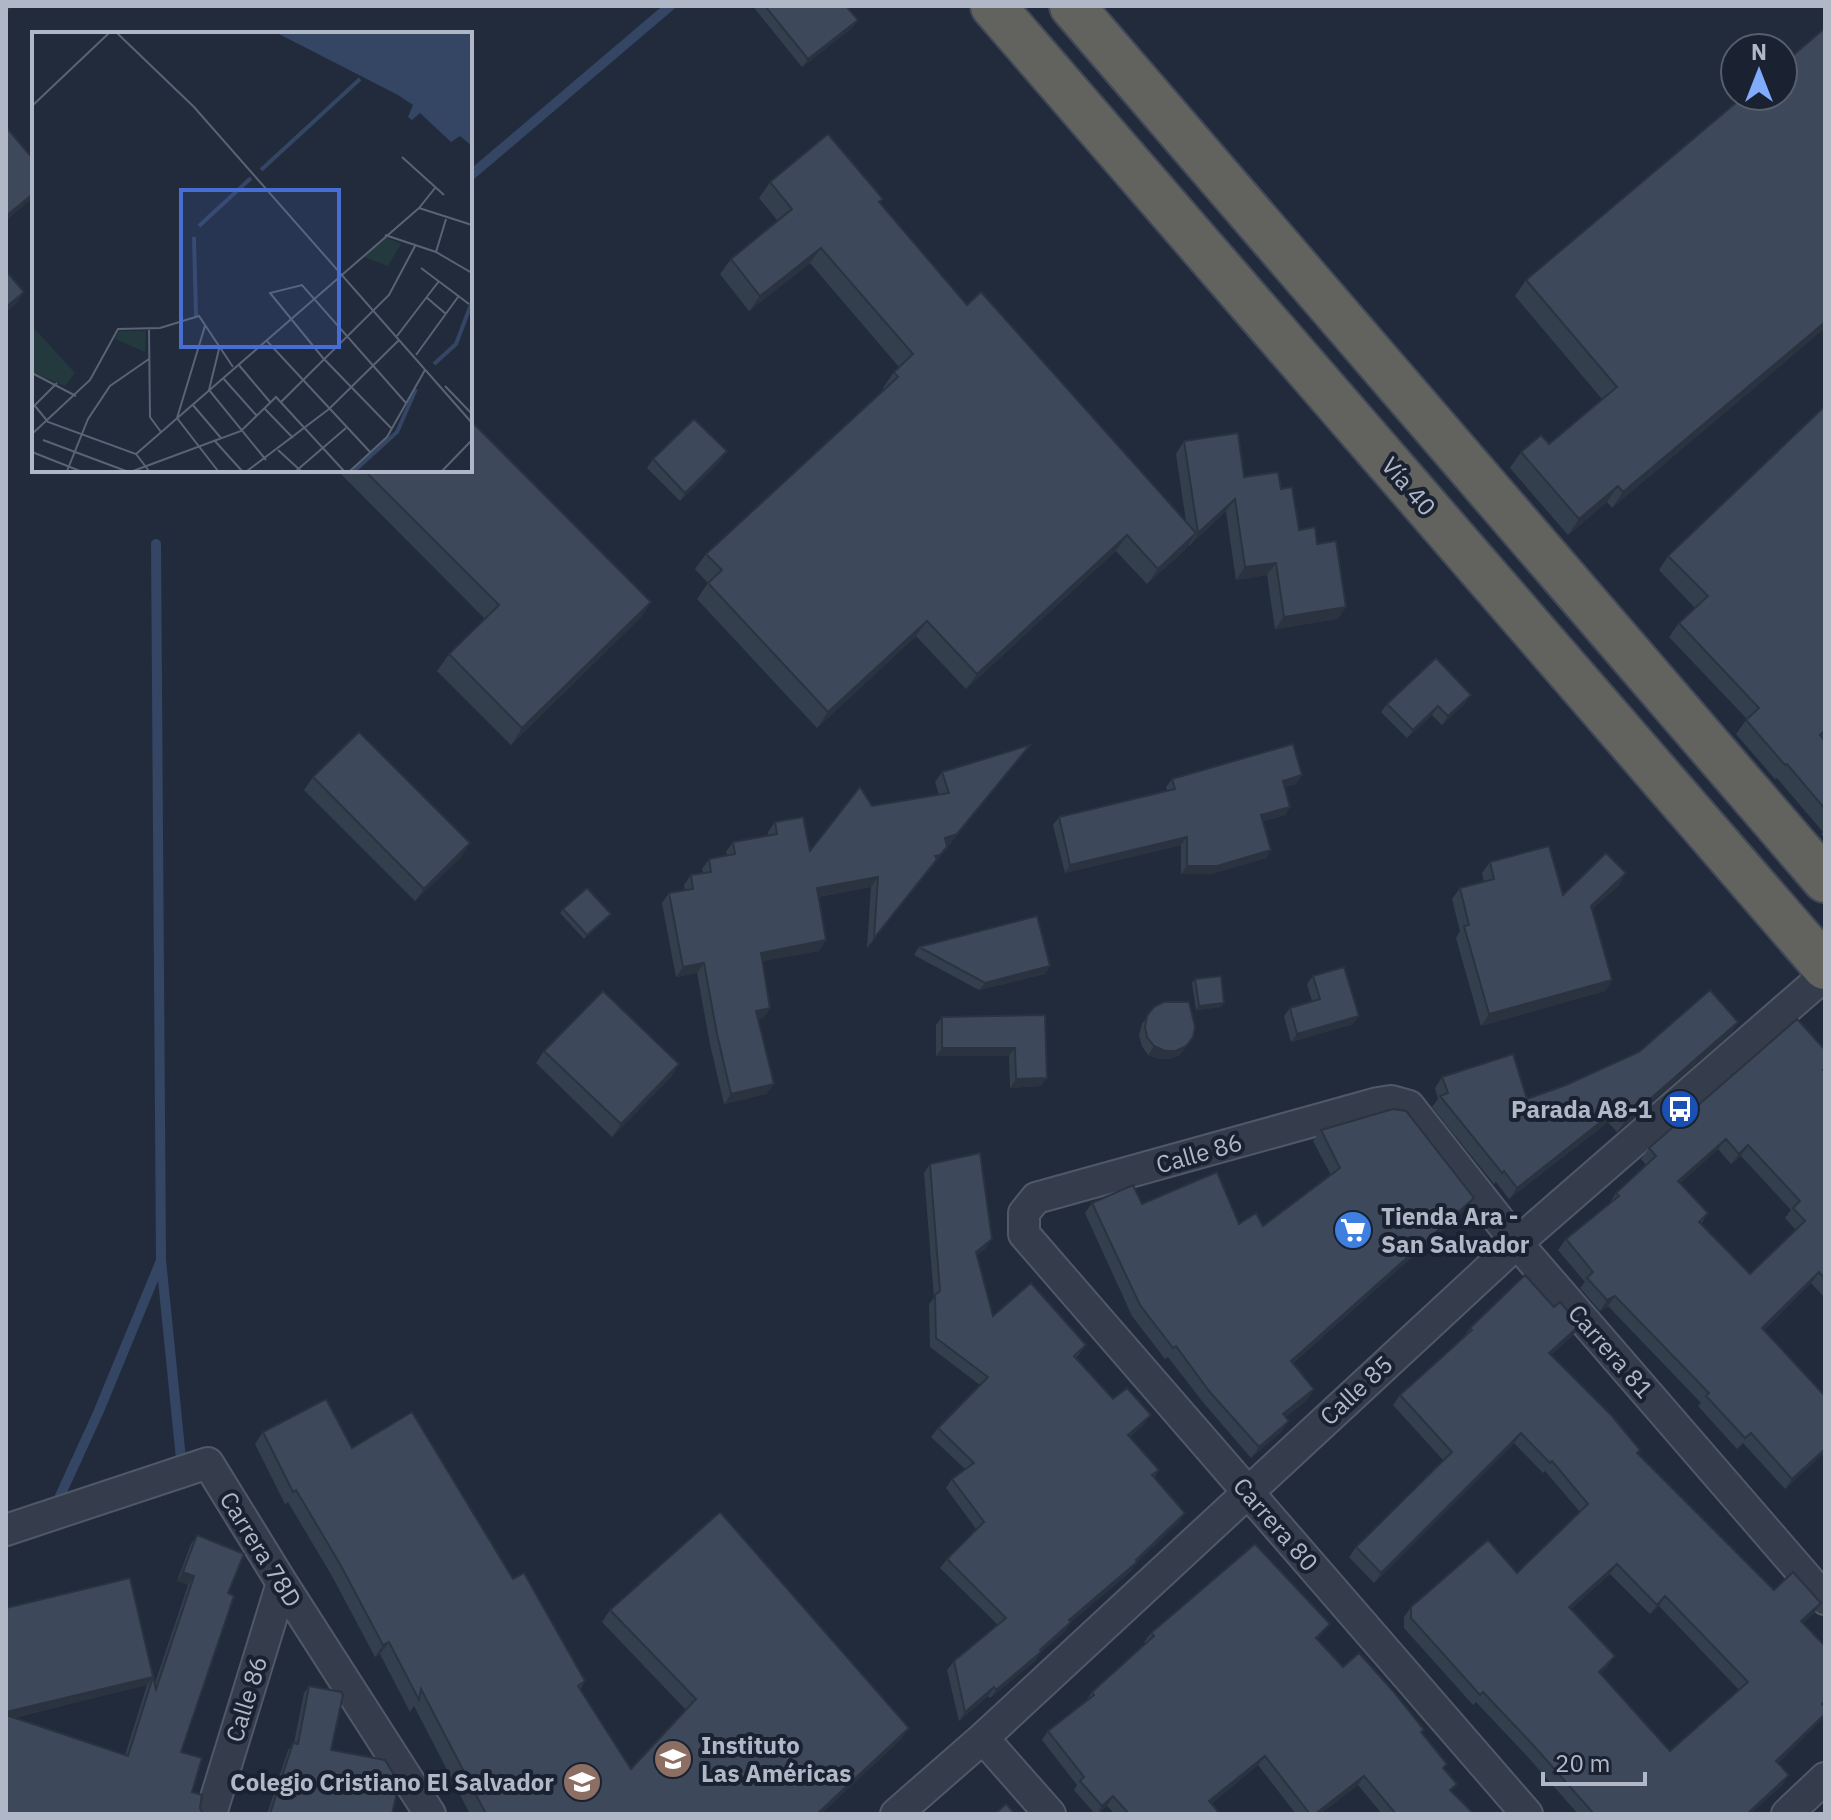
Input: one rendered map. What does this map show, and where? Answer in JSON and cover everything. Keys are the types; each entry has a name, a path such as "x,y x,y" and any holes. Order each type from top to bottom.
{"highway":[{"name":"Vía 40","path":"993,6 1825,967"},
{"path":"1072,6 1825,880"}],"street":[{"name":"Calle 85","path":"896,1814 983,1738 1517,1243 1825,975"},
{"name":"Carrera 81","path":"1401,1102 1409,1106 1517,1243 1825,1599"},
{"name":"Calle 86","path":"1024,1234 1024,1213 1036,1198 1378,1103 1401,1102"},
{"name":"Carrera 80","path":"1024,1234 1527,1814"},
{"name":"Carrera 78D","path":"6,1530 208,1463 430,1814"},
{"name":"Calle 86","path":"211,1814 282,1583"},
{"path":"983,1738 1050,1814"},
{"path":"1787,1814 1825,1778"}],"building":[{"path":"765,6 846,6 858,20 808,59"},
{"path":"1825,28 1825,322 1623,492 1618,486 1579,519 1521,452 1541,435 1549,444 1617,387 1526,280 1725,112 1799,112 1799,50"},
{"path":"6,127 32,158 32,195 6,216"},
{"path":"828,134 883,199 879,202 967,305 981,292 1196,533 1158,569 1127,535 977,674 927,621 828,712 708,583 722,570 706,554 898,377 894,372 913,354 821,248 760,296 731,259 792,209 770,182"},
{"path":"6,271 24,292 6,307"},
{"path":"1825,406 1825,731 1820,735 1825,741 1825,809 1746,720 1759,708 1679,623 1708,596 1668,556"},
{"path":"694,419 727,451 685,493 653,459"},
{"path":"472,422 651,602 522,728 449,654 499,605 366,472 472,472"},
{"path":"1238,433 1244,477 1278,472 1281,489 1292,487 1299,530 1315,527 1317,544 1336,541 1346,607 1284,617 1276,563 1245,567 1235,499 1198,533 1184,441"},
{"path":"1436,658 1471,695 1448,716 1438,706 1413,730 1387,704"},
{"path":"359,732 470,843 424,889 313,777"},
{"path":"1293,744 1302,775 1283,781 1290,807 1261,815 1271,850 1217,866 1187,866 1187,837 1070,865 1059,817 1175,789 1172,779"},
{"path":"1030,745 957,834 945,838 947,847 935,856 937,859 874,938 878,877 817,888 826,940 761,953 770,1008 756,1011 774,1084 731,1094 704,963 683,967 669,893 693,889 691,875 711,872 709,859 735,854 733,842 777,834 775,822 803,817 810,851 860,787 872,806 949,793 942,772"},
{"path":"1549,846 1563,895 1606,853 1626,873 1591,906 1612,980 1489,1014 1464,926 1469,925 1460,888 1494,879 1490,862"},
{"path":"587,888 611,914 587,935 563,909"},
{"path":"1037,916 1050,966 985,983 919,947"},
{"path":"1344,967 1359,1016 1297,1034 1290,1008 1320,999 1313,976"},
{"path":"1221,976 1224,1003 1199,1006 1195,979"},
{"path":"1710,990 1738,1022 1625,1121 1616,1110 1517,1188 1440,1096 1448,1093 1442,1077 1513,1054 1527,1099 1566,1085 1639,1052"},
{"path":"603,991 679,1064 621,1124 544,1051"},
{"path":"1164,1002 1189,1002 1195,1027 1193,1037 1186,1046 1176,1051 1165,1051 1154,1046 1147,1037 1147,1016 1154,1007"},
{"path":"1045,1015 1047,1078 1016,1079 1015,1048 942,1048 942,1017"},
{"path":"1797,1019 1825,1050 1825,1279 1819,1272 1762,1328 1825,1396 1825,1449 1792,1479 1751,1433 1745,1438 1706,1396 1709,1393 1615,1296 1607,1300 1587,1278 1593,1272 1566,1239 1619,1196 1616,1193 1656,1156 1649,1148","holes":["1726,1139 1739,1154 1748,1145 1800,1201 1793,1208 1805,1221 1750,1274 1699,1222 1708,1213 1678,1181"]},
{"path":"1393,1109 1406,1111 1474,1198 1291,1361 1314,1389 1283,1414 1289,1421 1259,1447 1140,1305 1092,1203 1133,1185 1142,1204 1217,1172 1239,1224 1256,1213 1263,1226 1340,1168 1321,1130"},
{"path":"980,1153 992,1239 976,1252 993,1316 1031,1283 1086,1345 1074,1356 1113,1399 1127,1388 1151,1415 1128,1435 1159,1470 1152,1475 1185,1513 1137,1562 1069,1620 1071,1622 1041,1652 965,1712 954,1661 1006,1618 947,1559 984,1522 952,1479 974,1463 938,1428 988,1377 936,1338 935,1295 940,1291 930,1164"},
{"path":"1525,1275 1554,1307 1560,1302 1580,1325 1549,1353 1612,1416 1640,1450 1637,1453 1774,1590 1793,1572 1821,1603 1801,1621 1825,1646 1825,1701 1822,1704 1825,1714 1776,1761 1789,1775 1747,1814 1594,1814 1534,1746 1483,1692 1480,1695 1411,1618 1411,1607 1488,1540 1517,1573 1588,1504 1552,1461 1550,1463 1521,1433 1381,1573 1356,1547 1452,1452 1400,1395 1472,1330 1470,1328","holes":["1617,1564 1657,1605 1665,1596 1748,1682 1670,1751 1599,1672 1615,1656 1569,1607"]},
{"path":"326,1399 352,1448 412,1412 513,1579 524,1573 585,1681 578,1686 631,1769 696,1699 610,1610 720,1512 909,1728 817,1814 486,1814 421,1689 419,1700 389,1642 383,1645 340,1564 296,1490 293,1492 263,1432"},
{"path":"197,1535 244,1554 228,1593 234,1596 181,1752 202,1758 192,1792 202,1795 200,1808 203,1814 6,1814 6,1715 128,1756 153,1677 6,1712 6,1608 130,1578 156,1689 194,1576 183,1572"},
{"path":"1255,1544 1330,1624 1316,1638 1343,1667 1359,1653 1393,1691 1447,1764 1443,1768 1457,1784 1450,1790 1474,1814 1396,1814 1364,1776 1315,1814 1310,1814 1265,1756 1209,1801 1220,1814 1129,1814 1113,1796 1102,1806 1080,1781 1084,1777 1048,1731 1094,1695 1092,1692 1154,1636 1151,1633"},
{"path":"309,1686 343,1695 331,1750 385,1760 399,1783 392,1814 270,1814 293,1743 298,1744"},
{"path":"1006,1804 1015,1814 995,1814"}],"waterway":[{"path":"472,174 670,6"},
{"path":"156,544 161,1260 182,1469"},
{"path":"54,1509 98,1413 160,1263"}],"place":[{"name":"Parada A8-1","path":"1680,1109"},
{"name":"Tienda Ara - San Salvador","path":"1353,1230"},
{"name":"Instituto Las Américas","path":"673,1759"},
{"name":"Colegio Cristiano El Salvador","path":"582,1782"}]}
